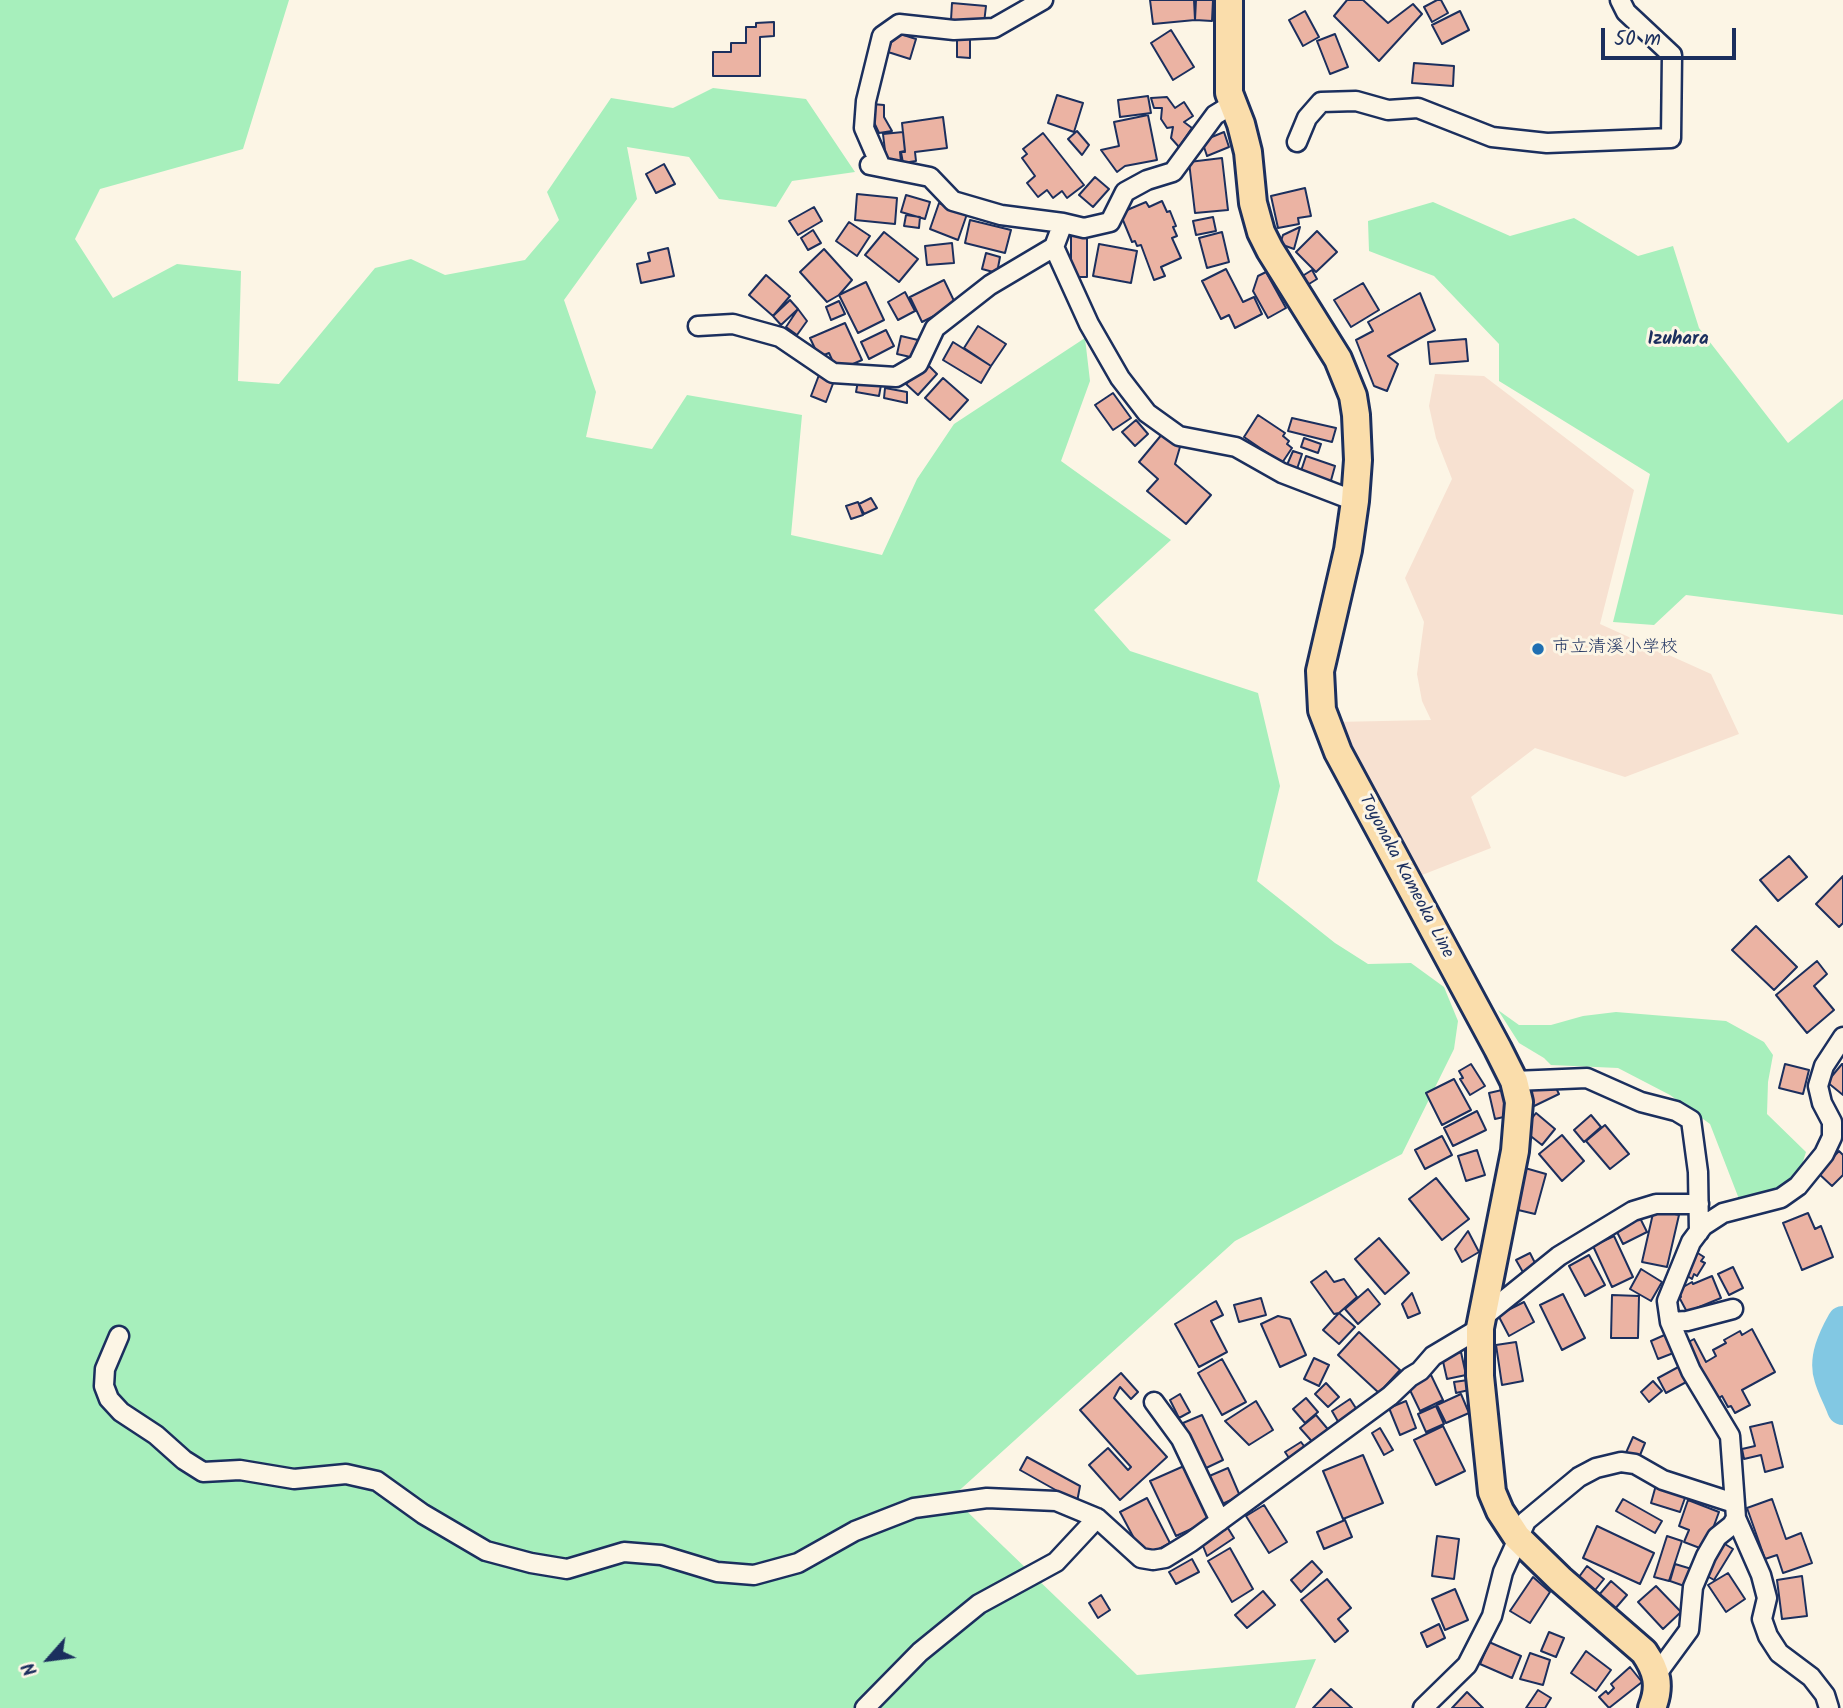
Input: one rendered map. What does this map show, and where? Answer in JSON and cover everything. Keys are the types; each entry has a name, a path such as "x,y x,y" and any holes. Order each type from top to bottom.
{"main road":[{"name":"Toyonaka Kameoka Line","path":"1228,0 1229,93 1248,152 1253,202 1261,232 1338,359 1353,396 1358,438 1355,502 1348,550 1320,671 1322,710 1338,752 1514,1081 1519,1102 1516,1151 1481,1323 1480,1376 1492,1492 1500,1511 1517,1537 1560,1579 1644,1652 1656,1675"},
{"path":"1652,1708 1657,1696 1656,1675"}],"street":[{"path":"1043,0 994,27 954,30 899,24 882,36 866,101 864,128 874,166 930,177 953,201 1001,215 1084,228 1110,222 1125,192 1147,180 1173,172 1215,115 1233,104"},
{"path":"1297,142 1307,118 1321,103 1356,101 1388,110 1418,108 1492,136 1547,143 1671,138 1672,55 1626,12 1620,0"},
{"path":"698,326 733,324 780,337 833,373 896,377 918,364 935,328 989,285 1054,247 1063,223"},
{"path":"1054,247 1089,324 1120,377 1147,413 1179,436 1236,447 1282,472 1355,502"},
{"path":"1656,1675 1689,1630 1693,1587 1717,1537 1732,1525 1735,1511 1730,1436 1691,1371 1670,1322 1667,1301 1675,1275 1699,1231 1723,1213 1781,1198 1798,1186 1838,1140 1822,1103 1818,1086 1824,1066 1843,1037"},
{"path":"1514,1081 1587,1078 1641,1101 1676,1111 1690,1120 1698,1172 1699,1231"},
{"path":"119,1336 105,1369 104,1386 110,1399 121,1412 204,1472 240,1470 294,1479 346,1474 377,1482 485,1551 531,1563 567,1569 624,1552 661,1555 717,1572 754,1575 798,1563 855,1531 914,1508 986,1498 1056,1501 1097,1518 1141,1558 1153,1560 1165,1558 1220,1521 1390,1396 1420,1371 1433,1356 1481,1323 1559,1256 1633,1211 1656,1204 1699,1204"},
{"path":"1670,1322 1687,1321 1733,1309"},
{"path":"1154,1402 1181,1439 1220,1521"},
{"path":"1423,1708 1467,1665 1492,1616 1503,1572 1526,1521 1579,1477 1596,1468 1621,1462 1635,1464 1663,1480 1735,1511 1761,1575 1767,1598 1762,1619 1768,1636 1779,1653 1811,1677 1825,1695 1829,1708"},
{"path":"865,1708 920,1652 979,1604 1056,1562 1097,1518"}],"shaded area":[{"name":"市立清溪小学校","path":"1435,374 1484,376 1634,490 1600,624 1711,674 1739,734 1625,777 1535,748 1471,797 1491,848 1422,875 1335,722 1431,720 1422,701 1417,674 1424,622 1405,578 1452,479 1436,438 1429,406"}],"green space":[{"path":"0,0 289,0 243,149 100,189 75,239 113,298 177,264 241,271 238,381 279,384 375,268 411,259 445,275 525,260 559,220 547,192 611,98 673,108 713,88 806,99 855,172 792,181 776,207 719,199 689,157 627,147 637,199 564,300 596,392 586,437 652,449 687,395 802,415 791,535 882,555 917,479 954,424 1085,338 1090,381 1061,461 1171,540 1094,610 1130,651 1258,693 1280,786 1257,881 1335,943 1368,964 1411,963 1444,987 1458,1021 1454,1049 1402,1154 1235,1241 952,1497 1137,1675 1316,1659 1295,1708 0,1708"},
{"path":"1433,202 1510,236 1574,218 1638,256 1673,246 1699,328 1788,443 1843,399 1843,615 1686,595 1654,625 1613,622 1650,474 1499,381 1499,344 1434,276 1369,251 1368,221"},
{"path":"1498,1010 1519,1025 1551,1025 1583,1016 1616,1012 1726,1021 1764,1042 1773,1055 1768,1082 1767,1114 1806,1152 1799,1174 1779,1191 1739,1199 1710,1124 1670,1095 1618,1068 1551,1065 1519,1043"}],"building":[{"path":"1150,0 1194,0 1195,20 1153,24"},
{"path":"1196,0 1213,0 1212,21 1195,20"},
{"path":"1347,0 1363,0 1388,23 1413,4 1422,14 1379,61 1334,16"},
{"path":"1441,0 1448,13 1432,22 1424,7"},
{"path":"952,3 986,6 984,23 951,20"},
{"path":"1305,11 1319,37 1303,46 1289,20"},
{"path":"1460,11 1469,30 1442,44 1432,25"},
{"path":"774,22 774,36 760,37 760,76 713,76 713,52 731,52 731,43 746,43 746,27 756,27 756,23"},
{"path":"1171,30 1194,67 1173,80 1151,43"},
{"path":"894,32 916,39 910,59 888,52"},
{"path":"1335,34 1348,67 1330,74 1317,41"},
{"path":"957,39 970,39 970,58 957,57"},
{"path":"1414,63 1454,66 1453,86 1412,83"},
{"path":"1057,95 1083,103 1074,132 1048,123"},
{"path":"1148,96 1151,113 1120,117 1118,100"},
{"path":"1167,97 1175,108 1184,102 1193,116 1184,122 1192,128 1179,147 1171,138 1173,127 1167,128 1161,119 1162,108 1154,108 1151,98"},
{"path":"872,104 884,105 884,117 892,131 879,133 872,118"},
{"path":"1148,115 1157,160 1125,166 1117,172 1101,150 1119,146 1114,122"},
{"path":"943,117 947,148 915,152 916,161 903,163 901,152 905,152 902,123"},
{"path":"1077,131 1089,145 1082,155 1068,139"},
{"path":"903,132 905,151 900,152 901,162 886,159 883,134"},
{"path":"1224,132 1229,147 1207,156 1202,141"},
{"path":"1043,133 1084,185 1067,198 1062,191 1053,198 1047,190 1038,197 1027,183 1035,176 1022,158 1027,154 1023,149"},
{"path":"1222,158 1228,210 1195,213 1189,162"},
{"path":"664,164 675,184 656,193 646,174"},
{"path":"1095,177 1109,189 1093,207 1079,195"},
{"path":"1305,188 1311,216 1298,218 1299,224 1278,228 1271,196"},
{"path":"857,194 897,198 895,224 855,220"},
{"path":"906,195 930,202 925,219 901,212"},
{"path":"1162,201 1176,226 1173,227 1177,236 1172,238 1181,258 1161,267 1165,276 1154,280 1141,245 1137,246 1135,241 1132,242 1120,213 1146,202 1149,207"},
{"path":"939,203 967,214 958,240 930,229"},
{"path":"814,207 822,221 798,235 789,221"},
{"path":"906,215 920,217 919,228 904,226"},
{"path":"1213,217 1216,231 1196,235 1193,221"},
{"path":"970,220 1011,230 1005,253 965,243"},
{"path":"849,222 870,236 857,256 836,241"},
{"path":"1300,227 1294,249 1280,244 1283,235"},
{"path":"813,230 821,243 808,250 801,238"},
{"path":"1317,231 1337,252 1316,272 1296,252"},
{"path":"884,232 918,259 899,282 865,255"},
{"path":"1222,232 1229,262 1207,268 1199,238"},
{"path":"1071,234 1087,235 1087,277 1071,277"},
{"path":"952,243 954,263 927,265 925,246"},
{"path":"1099,244 1137,251 1131,283 1093,276"},
{"path":"668,248 674,276 641,283 637,264 650,261 648,253"},
{"path":"824,249 852,280 839,295 827,302 800,272"},
{"path":"986,253 1000,257 997,273 982,269"},
{"path":"1226,269 1243,302 1254,297 1262,314 1235,328 1229,315 1221,319 1202,281"},
{"path":"1312,270 1317,279 1301,289 1296,280"},
{"path":"1266,272 1286,308 1268,318 1253,291 1258,276"},
{"path":"766,275 790,296 773,316 749,295"},
{"path":"944,280 956,305 922,322 910,297"},
{"path":"866,282 884,320 858,333 839,295"},
{"path":"1363,283 1379,310 1351,327 1334,300"},
{"path":"905,292 915,311 898,320 888,302"},
{"path":"1420,293 1435,330 1388,356 1398,364 1387,391 1374,386 1356,340 1373,331 1368,322"},
{"path":"790,300 798,309 781,325 773,316"},
{"path":"839,301 845,314 831,320 826,307"},
{"path":"798,309 807,321 797,335 786,327"},
{"path":"845,323 862,360 837,371 829,353 819,357 810,338"},
{"path":"978,326 1006,344 991,366 964,348"},
{"path":"886,330 894,346 869,359 861,342"},
{"path":"901,336 918,340 915,358 897,354"},
{"path":"1466,339 1468,361 1430,364 1428,342"},
{"path":"953,342 991,366 981,383 943,360"},
{"path":"926,363 937,374 918,395 906,384"},
{"path":"819,375 834,381 826,402 811,396"},
{"path":"943,378 968,400 950,420 925,398"},
{"path":"858,381 881,385 879,396 856,392"},
{"path":"885,388 907,392 907,403 884,398"},
{"path":"1113,393 1131,418 1113,430 1095,405"},
{"path":"1258,415 1285,433 1283,436 1289,441 1287,444 1292,448 1282,463 1244,437"},
{"path":"1292,418 1336,428 1332,442 1288,431"},
{"path":"1136,420 1148,434 1135,446 1122,432"},
{"path":"1163,433 1180,447 1175,464 1211,495 1186,524 1147,491 1158,479 1139,462"},
{"path":"1304,438 1321,444 1318,453 1301,447"},
{"path":"1293,451 1302,454 1297,469 1287,465"},
{"path":"1306,456 1335,466 1330,484 1300,474"},
{"path":"871,498 877,508 864,514 859,504"},
{"path":"858,502 863,515 851,519 846,506"},
{"path":"1789,856 1807,877 1778,901 1760,880"},
{"path":"1843,876 1843,923 1839,927 1816,904"},
{"path":"1756,926 1797,967 1774,990 1732,950"},
{"path":"1817,961 1827,974 1814,986 1834,1010 1807,1033 1776,995"},
{"path":"1471,1064 1485,1086 1470,1095 1460,1079 1463,1078 1459,1071"},
{"path":"1785,1064 1809,1070 1803,1094 1779,1088"},
{"path":"1843,1064 1843,1095 1827,1082"},
{"path":"1454,1079 1471,1110 1442,1125 1426,1093"},
{"path":"1554,1084 1559,1094 1528,1109 1528,1087"},
{"path":"1502,1090 1508,1116 1495,1119 1489,1093"},
{"path":"1477,1111 1486,1130 1453,1146 1444,1128"},
{"path":"1536,1113 1555,1129 1542,1145 1523,1130"},
{"path":"1591,1115 1601,1127 1584,1142 1574,1130"},
{"path":"1605,1125 1629,1154 1610,1169 1586,1141"},
{"path":"1562,1135 1584,1161 1562,1181 1539,1154"},
{"path":"1442,1136 1452,1155 1425,1169 1415,1150"},
{"path":"1477,1150 1485,1175 1466,1181 1458,1156"},
{"path":"1839,1151 1843,1155 1843,1175 1832,1186 1818,1173"},
{"path":"1525,1168 1546,1174 1535,1214 1514,1209"},
{"path":"1436,1178 1469,1219 1442,1240 1409,1199"},
{"path":"1654,1209 1679,1215 1667,1267 1642,1262"},
{"path":"1808,1213 1815,1229 1821,1226 1833,1257 1802,1270 1783,1223"},
{"path":"1639,1216 1647,1232 1623,1244 1615,1228"},
{"path":"1468,1231 1479,1252 1462,1262 1455,1249"},
{"path":"1614,1236 1633,1277 1612,1287 1593,1246"},
{"path":"1379,1238 1409,1273 1385,1294 1355,1259"},
{"path":"1693,1250 1704,1257 1701,1261 1705,1263 1692,1279 1681,1272"},
{"path":"1530,1253 1537,1267 1524,1274 1516,1260"},
{"path":"1589,1255 1605,1285 1585,1296 1569,1266"},
{"path":"1733,1267 1743,1288 1729,1295 1718,1274"},
{"path":"1641,1269 1662,1282 1651,1301 1630,1289"},
{"path":"1326,1271 1334,1282 1344,1279 1357,1297 1339,1313 1334,1314 1311,1282"},
{"path":"1712,1276 1721,1298 1687,1312 1678,1290"},
{"path":"1368,1289 1380,1304 1358,1324 1345,1309"},
{"path":"1412,1293 1420,1313 1408,1318 1402,1304"},
{"path":"1563,1294 1585,1338 1562,1350 1540,1305"},
{"path":"1612,1295 1639,1296 1638,1338 1611,1338"},
{"path":"1261,1298 1266,1315 1239,1322 1234,1305"},
{"path":"1216,1301 1223,1315 1211,1321 1227,1352 1199,1367 1175,1324"},
{"path":"1524,1302 1534,1322 1509,1336 1498,1315"},
{"path":"1339,1313 1355,1327 1339,1344 1323,1330"},
{"path":"1278,1316 1290,1319 1306,1355 1280,1367 1261,1324"},
{"path":"1752,1329 1775,1372 1742,1390 1750,1405 1735,1413 1722,1396 1717,1399 1705,1377 1702,1379 1685,1344 1694,1339 1706,1362 1716,1356 1713,1350 1726,1343 1724,1340 1740,1331 1742,1335"},
{"path":"1359,1332 1400,1370 1379,1393 1338,1355"},
{"path":"1669,1333 1676,1352 1658,1359 1651,1341"},
{"path":"1516,1342 1523,1381 1502,1385 1496,1345"},
{"path":"1461,1352 1466,1375 1447,1379 1442,1357"},
{"path":"1314,1358 1329,1365 1319,1386 1304,1379"},
{"path":"1222,1359 1246,1402 1222,1415 1198,1373"},
{"path":"1682,1365 1690,1380 1666,1393 1658,1378"},
{"path":"1121,1373 1138,1392 1131,1399 1120,1387 1114,1398 1167,1457 1120,1500 1089,1465 1108,1448 1128,1470 1131,1467 1080,1410"},
{"path":"1431,1375 1443,1400 1420,1411 1408,1386"},
{"path":"1468,1380 1469,1390 1456,1393 1454,1382"},
{"path":"1653,1381 1662,1391 1649,1402 1641,1392"},
{"path":"1326,1383 1339,1397 1328,1407 1315,1394"},
{"path":"1180,1394 1190,1412 1179,1418 1170,1400"},
{"path":"1461,1394 1469,1413 1446,1423 1437,1405"},
{"path":"1306,1398 1318,1412 1305,1423 1293,1409"},
{"path":"1350,1399 1359,1413 1340,1425 1332,1411"},
{"path":"1256,1401 1273,1430 1249,1445 1225,1421"},
{"path":"1406,1401 1416,1428 1400,1435 1389,1408"},
{"path":"1436,1406 1444,1424 1426,1432 1418,1414"},
{"path":"1202,1415 1223,1460 1204,1469 1183,1423"},
{"path":"1316,1415 1331,1433 1316,1446 1300,1428"},
{"path":"1772,1422 1783,1467 1765,1472 1761,1455 1744,1459 1742,1449 1755,1446 1750,1427"},
{"path":"1443,1426 1465,1471 1436,1485 1414,1440"},
{"path":"1380,1428 1393,1450 1384,1455 1372,1433"},
{"path":"1633,1437 1645,1443 1638,1460 1625,1455"},
{"path":"1301,1442 1307,1450 1291,1461 1285,1452"},
{"path":"1363,1455 1383,1503 1343,1519 1323,1471"},
{"path":"1027,1457 1080,1486 1077,1502 1020,1470"},
{"path":"1184,1466 1209,1521 1176,1536 1150,1481"},
{"path":"1228,1468 1240,1496 1220,1505 1207,1477"},
{"path":"1656,1485 1686,1495 1680,1512 1651,1503"},
{"path":"1147,1498 1170,1543 1144,1557 1120,1512"},
{"path":"1623,1499 1662,1521 1655,1533 1616,1511"},
{"path":"1772,1499 1786,1539 1801,1533 1812,1563 1783,1573 1777,1555 1765,1559 1747,1508"},
{"path":"1688,1500 1719,1512 1705,1550 1684,1542 1689,1530 1679,1526"},
{"path":"1264,1505 1287,1542 1269,1553 1246,1516"},
{"path":"1345,1520 1352,1537 1324,1549 1317,1532"},
{"path":"1226,1525 1234,1538 1207,1556 1201,1541"},
{"path":"1597,1526 1654,1553 1640,1584 1583,1558"},
{"path":"1437,1536 1459,1539 1454,1579 1432,1576"},
{"path":"1667,1536 1682,1541 1669,1581 1654,1577"},
{"path":"1720,1541 1733,1549 1714,1580 1702,1573"},
{"path":"1230,1548 1253,1589 1232,1602 1208,1561"},
{"path":"1192,1559 1199,1572 1176,1584 1169,1572"},
{"path":"1312,1561 1322,1572 1301,1592 1291,1580"},
{"path":"1675,1564 1695,1570 1690,1588 1670,1581"},
{"path":"1587,1566 1604,1579 1592,1594 1576,1581"},
{"path":"1728,1573 1745,1599 1726,1612 1708,1585"},
{"path":"1802,1576 1807,1616 1782,1619 1777,1580"},
{"path":"1533,1577 1550,1592 1530,1623 1510,1611"},
{"path":"1327,1579 1351,1608 1338,1619 1348,1631 1335,1642 1301,1600"},
{"path":"1611,1581 1627,1595 1614,1610 1598,1596"},
{"path":"1656,1586 1681,1612 1663,1629 1638,1602"},
{"path":"1455,1589 1468,1620 1445,1630 1432,1599"},
{"path":"1263,1591 1275,1605 1247,1628 1235,1615"},
{"path":"1101,1595 1110,1610 1098,1618 1089,1603"},
{"path":"1439,1624 1445,1638 1427,1647 1421,1633"},
{"path":"1549,1632 1564,1638 1556,1657 1541,1651"},
{"path":"1489,1642 1521,1656 1512,1678 1480,1664"},
{"path":"1586,1651 1611,1670 1596,1691 1571,1673"},
{"path":"1530,1653 1550,1660 1543,1685 1520,1679"},
{"path":"1630,1667 1642,1682 1609,1708 1599,1697 1606,1691 1608,1694 1614,1688 1611,1684"},
{"path":"1331,1689 1352,1708 1313,1708"},
{"path":"1538,1690 1551,1698 1545,1708 1526,1708"},
{"path":"1467,1692 1483,1708 1452,1708"}],"waterway":[{"path":"1843,1322 1833,1342 1828,1363 1831,1381 1843,1409"}],"place":[{"name":"市立清溪小学校","path":"1538,649"}],"district":[{"name":"Izuhara","path":"1678,341"}]}
